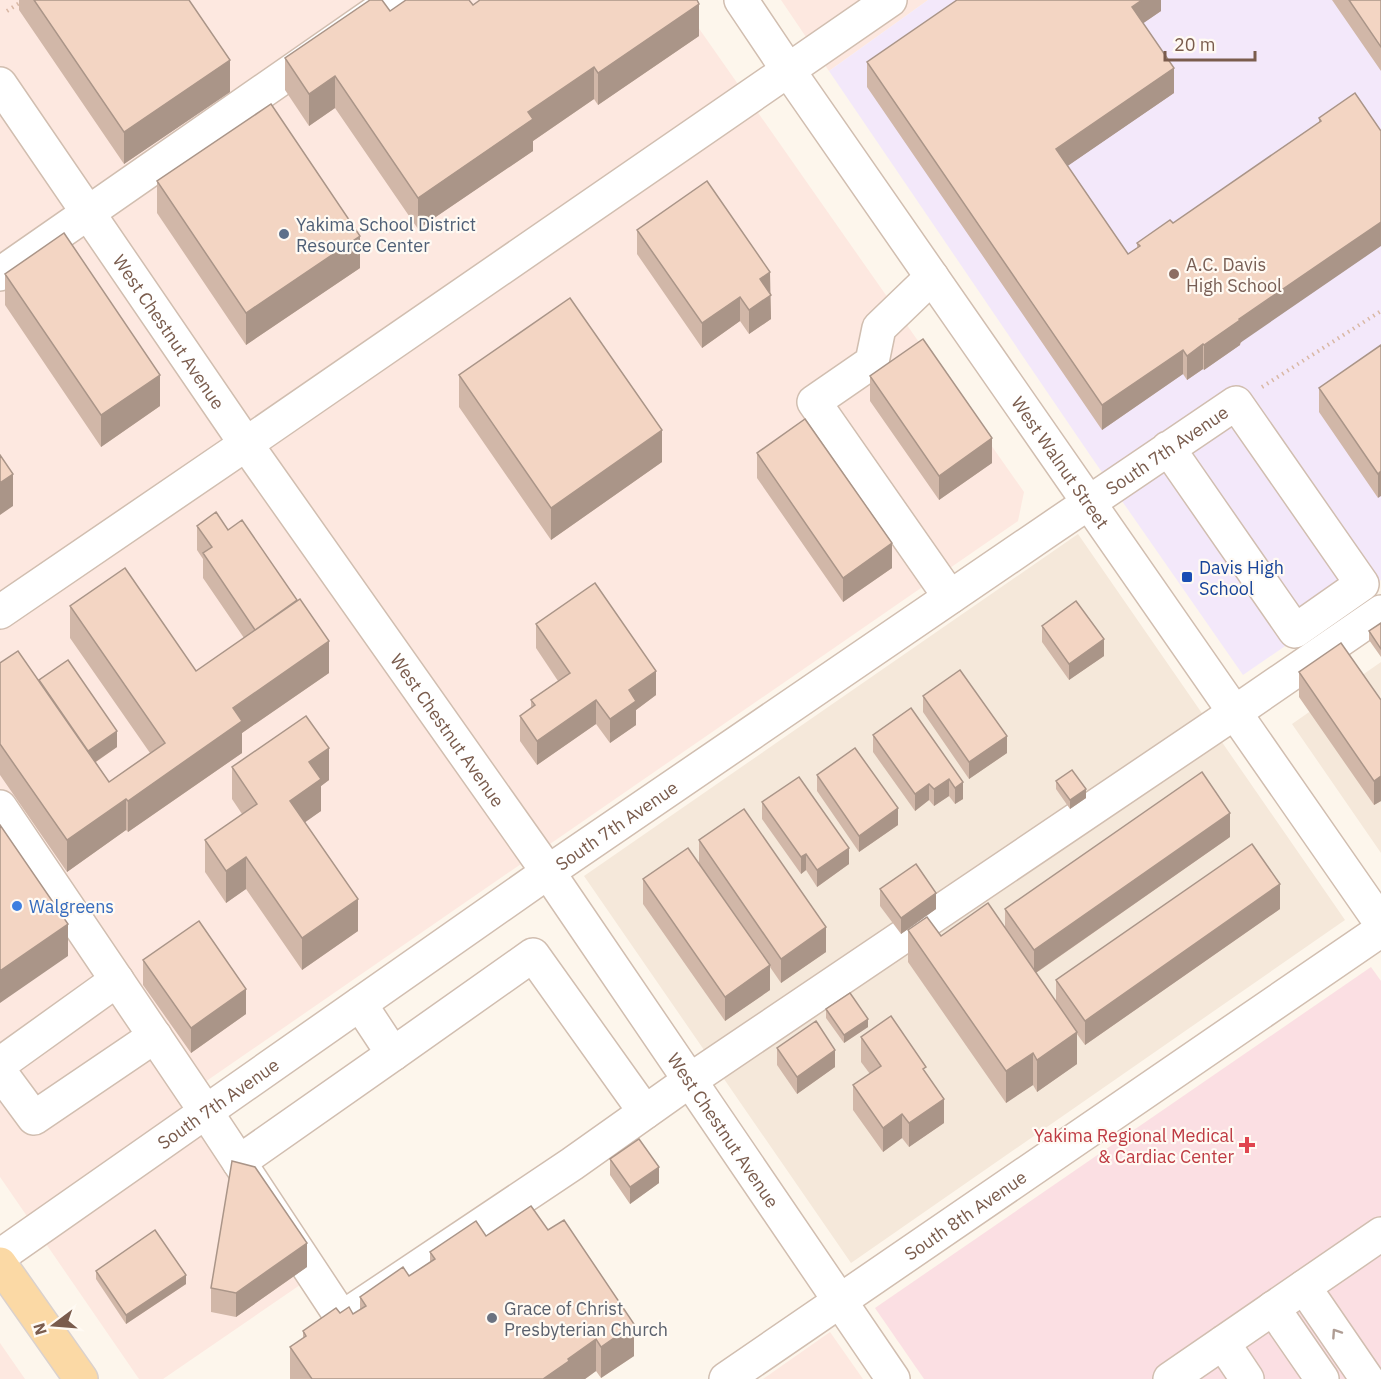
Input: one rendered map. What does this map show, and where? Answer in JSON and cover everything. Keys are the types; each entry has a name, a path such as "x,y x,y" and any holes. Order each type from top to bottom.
{"main road":[{"path":"0,1264 81,1379"}],"street":[{"path":"0,274 394,0"},
{"name":"West Walnut Street","path":"741,0 1381,924"},
{"path":"0,612 890,0"},
{"name":"West Chestnut Avenue","path":"0,84 246,444 548,872 838,1301 884,1376"},
{"path":"932,277 879,328 872,362 814,402 950,597"},
{"path":"1168,448 1295,631 1371,577 1236,403"},
{"name":"South 7th Avenue","path":"0,1256 548,872 1236,403"},
{"path":"0,807 342,1318 428,1260 420,1249 640,1105 689,1081 1381,612"},
{"name":"South 8th Avenue","path":"726,1379 1381,930"},
{"path":"239,1162 533,955 640,1105"},
{"path":"0,1064 117,980"},
{"path":"360,1004 393,1054"},
{"path":"0,1072 34,1118 155,1036"},
{"path":"1170,1379 1381,1234"},
{"path":"1304,1287 1367,1379"},
{"path":"1273,1308 1322,1379"},
{"path":"1223,1343 1247,1379"}],"path":[{"path":"8,11 24,0"},
{"path":"1236,403 1381,310"}],"shaded area":[{"path":"0,0 679,0 1024,492 1018,521 192,1091 316,1274 163,1379 139,1379 0,1177"},
{"path":"781,0 928,0 829,71"},
{"name":"A.C. Davis High School","path":"928,0 1381,0 1381,580 1243,675 1090,455 829,71"},
{"path":"1078,534 1345,920 851,1263 584,876"},
{"path":"1381,662 1381,853 1292,724"},
{"name":"Yakima Regional Medical & Cardiac Center","path":"1371,967 1381,981 1381,1379 924,1379 875,1308"},
{"path":"830,1332 863,1379 763,1379"},
{"path":"0,1343 25,1379 0,1379"}],"building":[{"path":"34,0 189,0 230,60 124,132"},
{"path":"370,0 382,0 390,11 406,0 469,0 473,5 480,0 697,0 699,4 598,73 594,67 528,112 533,119 418,198 335,76 309,94 285,58"},
{"path":"957,0 1142,0 1132,7 1174,68 1056,149 1128,254 1140,246 1137,243 1170,220 1173,223 1321,121 1319,118 1355,93 1381,131 1381,222 1204,345 1187,356 1183,350 1102,405 867,62"},
{"path":"1349,0 1381,0 1381,47"},
{"path":"271,104 360,236 246,313 157,181"},
{"path":"707,181 770,272 760,279 771,295 749,310 740,297 702,323 637,230"},
{"path":"64,233 160,375 101,415 5,274"},
{"path":"570,298 662,430 551,508 459,375"},
{"path":"923,339 992,438 939,476 870,376"},
{"path":"1381,345 1381,471 1378,474 1319,388"},
{"path":"805,419 892,543 843,578 757,453"},
{"path":"0,455 13,474 0,483"},
{"path":"216,512 228,530 242,520 297,600 255,630 203,553 212,547 197,526"},
{"path":"125,568 196,671 300,599 329,641 233,708 242,721 128,801 126,799 67,840 0,744 0,663 18,651 109,782 165,743 70,606"},
{"path":"595,583 656,671 629,690 636,701 610,719 596,700 537,741 520,716 535,705 531,700 570,673 536,624"},
{"path":"1076,601 1104,639 1069,664 1042,626"},
{"path":"1381,623 1381,649 1369,631"},
{"path":"1341,643 1381,700 1381,776 1374,781 1299,672"},
{"path":"68,660 117,731 88,751 39,680"},
{"path":"960,670 1007,736 969,762 923,696"},
{"path":"911,708 963,782 955,788 949,779 934,789 929,784 915,794 873,735"},
{"path":"306,716 329,748 309,762 321,779 290,801 358,899 302,938 246,857 226,871 205,840 257,804 232,767"},
{"path":"855,748 898,808 859,836 817,775"},
{"path":"1072,770 1086,789 1070,800 1056,781"},
{"path":"1202,772 1230,813 1034,950 1005,909"},
{"path":"799,777 849,848 817,870 806,854 801,857 762,802"},
{"path":"744,809 826,927 781,959 699,840"},
{"name":"Walgreens","path":"0,825 68,924 0,971"},
{"path":"1252,844 1280,884 1085,1021 1056,980"},
{"path":"688,848 770,965 725,997 643,879"},
{"path":"916,864 936,893 901,918 880,889"},
{"path":"988,903 1077,1032 1037,1060 1033,1053 1006,1071 908,930 927,917 941,936"},
{"path":"199,921 246,989 191,1028 143,960"},
{"path":"850,993 868,1019 844,1035 826,1009"},
{"path":"891,1016 926,1067 923,1069 944,1099 909,1123 902,1114 883,1128 853,1085 881,1066 861,1037"},
{"path":"816,1021 835,1050 797,1077 777,1048"},
{"path":"639,1139 659,1167 630,1187 610,1159"},
{"path":"232,1161 255,1167 307,1243 236,1293 211,1288"},
{"name":"Grace of Christ Presbyterian Church","path":"531,1206 548,1230 564,1220 634,1324 601,1347 596,1339 543,1379 312,1379 290,1347 306,1336 303,1331 336,1308 340,1313 349,1307 353,1314 366,1306 360,1297 403,1267 409,1276 435,1259 430,1252 476,1221 486,1236"},
{"path":"155,1230 186,1275 126,1315 96,1271"}],"place":[{"name":"Yakima School District Resource Center","path":"284,234"},
{"name":"A.C. Davis High School","path":"1174,274"},
{"name":"Davis High School","path":"1187,577"},
{"name":"Walgreens","path":"17,906"},
{"name":"Yakima Regional Medical & Cardiac Center","path":"1247,1145"},
{"name":"Grace of Christ Presbyterian Church","path":"492,1318"}]}
